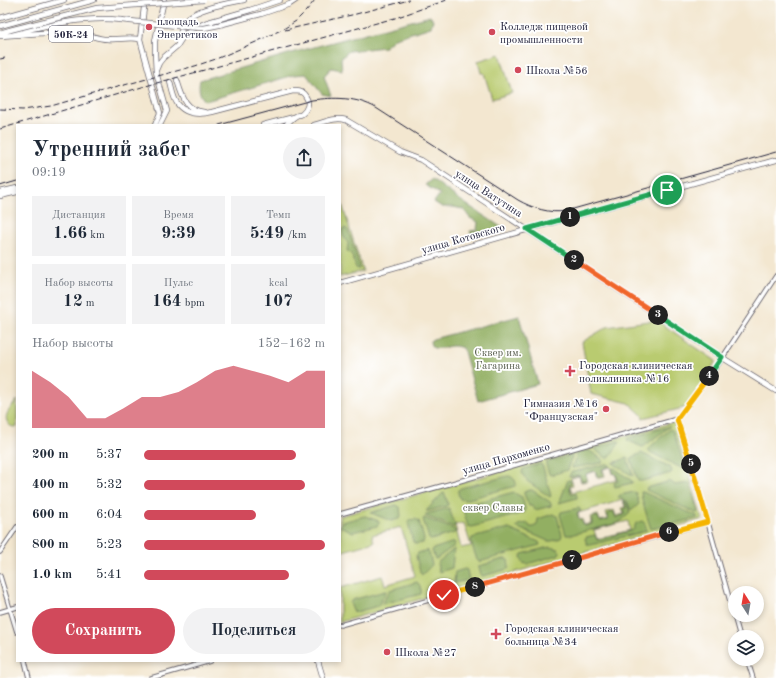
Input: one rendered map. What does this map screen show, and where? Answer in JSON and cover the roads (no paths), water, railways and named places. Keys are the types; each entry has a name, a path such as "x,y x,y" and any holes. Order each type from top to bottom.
{"main road":[{"path":"44,6 52,0"},
{"path":"0,18 64,0"},
{"path":"0,26 94,0"},
{"path":"160,124 167,111 156,70 155,41 164,0"},
{"path":"0,33 97,8 204,0"},
{"path":"177,46 180,33 188,18 203,10 244,0"},
{"path":"156,70 163,58 177,46 184,35 193,28 205,23 278,2 280,0"},
{"path":"0,36 67,22 105,19 204,28 261,14 290,4 296,0"},
{"path":"145,1 140,39 160,113 155,124"},
{"name":"50К-24","path":"0,36 54,33 84,34 99,39 108,40 131,37 140,39"},
{"path":"177,80 183,98 188,105 200,112 212,112"},
{"path":"170,82 174,99 177,104 181,108 194,114 212,112 287,92 302,92 306,96 308,105 305,111 296,116 268,124"},
{"path":"287,124 296,116"},
{"name":"улица Ватутина","path":"317,124 333,119 350,122 400,152 421,160 776,391"},
{"name":"улица Котовского","path":"341,283 776,160"},
{"path":"0,192 16,188"},
{"path":"0,196 16,193"},
{"path":"318,662 323,678"}],"street":[{"path":"738,630 677,419 722,357 776,276"},
{"name":"улица Пархоменко","path":"341,514 677,419"},
{"path":"341,625 708,522"},
{"path":"0,552 16,528"},
{"path":"0,576 16,628"},
{"path":"0,612 16,607"},
{"path":"25,662 29,678"},
{"path":"151,678 207,662"},
{"path":"749,666 753,678"}],"tram line":[{"path":"223,124 312,100 337,98 369,104 518,200 529,206 554,212 566,211 776,152"},
{"path":"0,186 16,181"}],"railway":[{"path":"0,109 23,110 51,106 216,59 285,28 296,21 315,0"},
{"path":"285,30 409,0"},
{"path":"17,124 142,87 395,18 447,0"},
{"path":"0,59 5,58"},
{"path":"0,129 16,124"}],"place":[{"name":"площадь Энергетиков","path":"149,27"},
{"name":"Колледж пищевой промышленности","path":"492,32"},
{"name":"Школа №56","path":"518,70"},
{"name":"Городская клиническая поликлиника №16","path":"570,371"},
{"name":"Гимназия №16 \"Французская\"","path":"606,409"},
{"name":"Городская клиническая больница №34","path":"496,634"},
{"name":"Школа №27","path":"387,652"}],"park label":[{"name":"Сквер им. Гагарина","path":"498,358"},
{"name":"сквер Славы","path":"493,507"}]}
